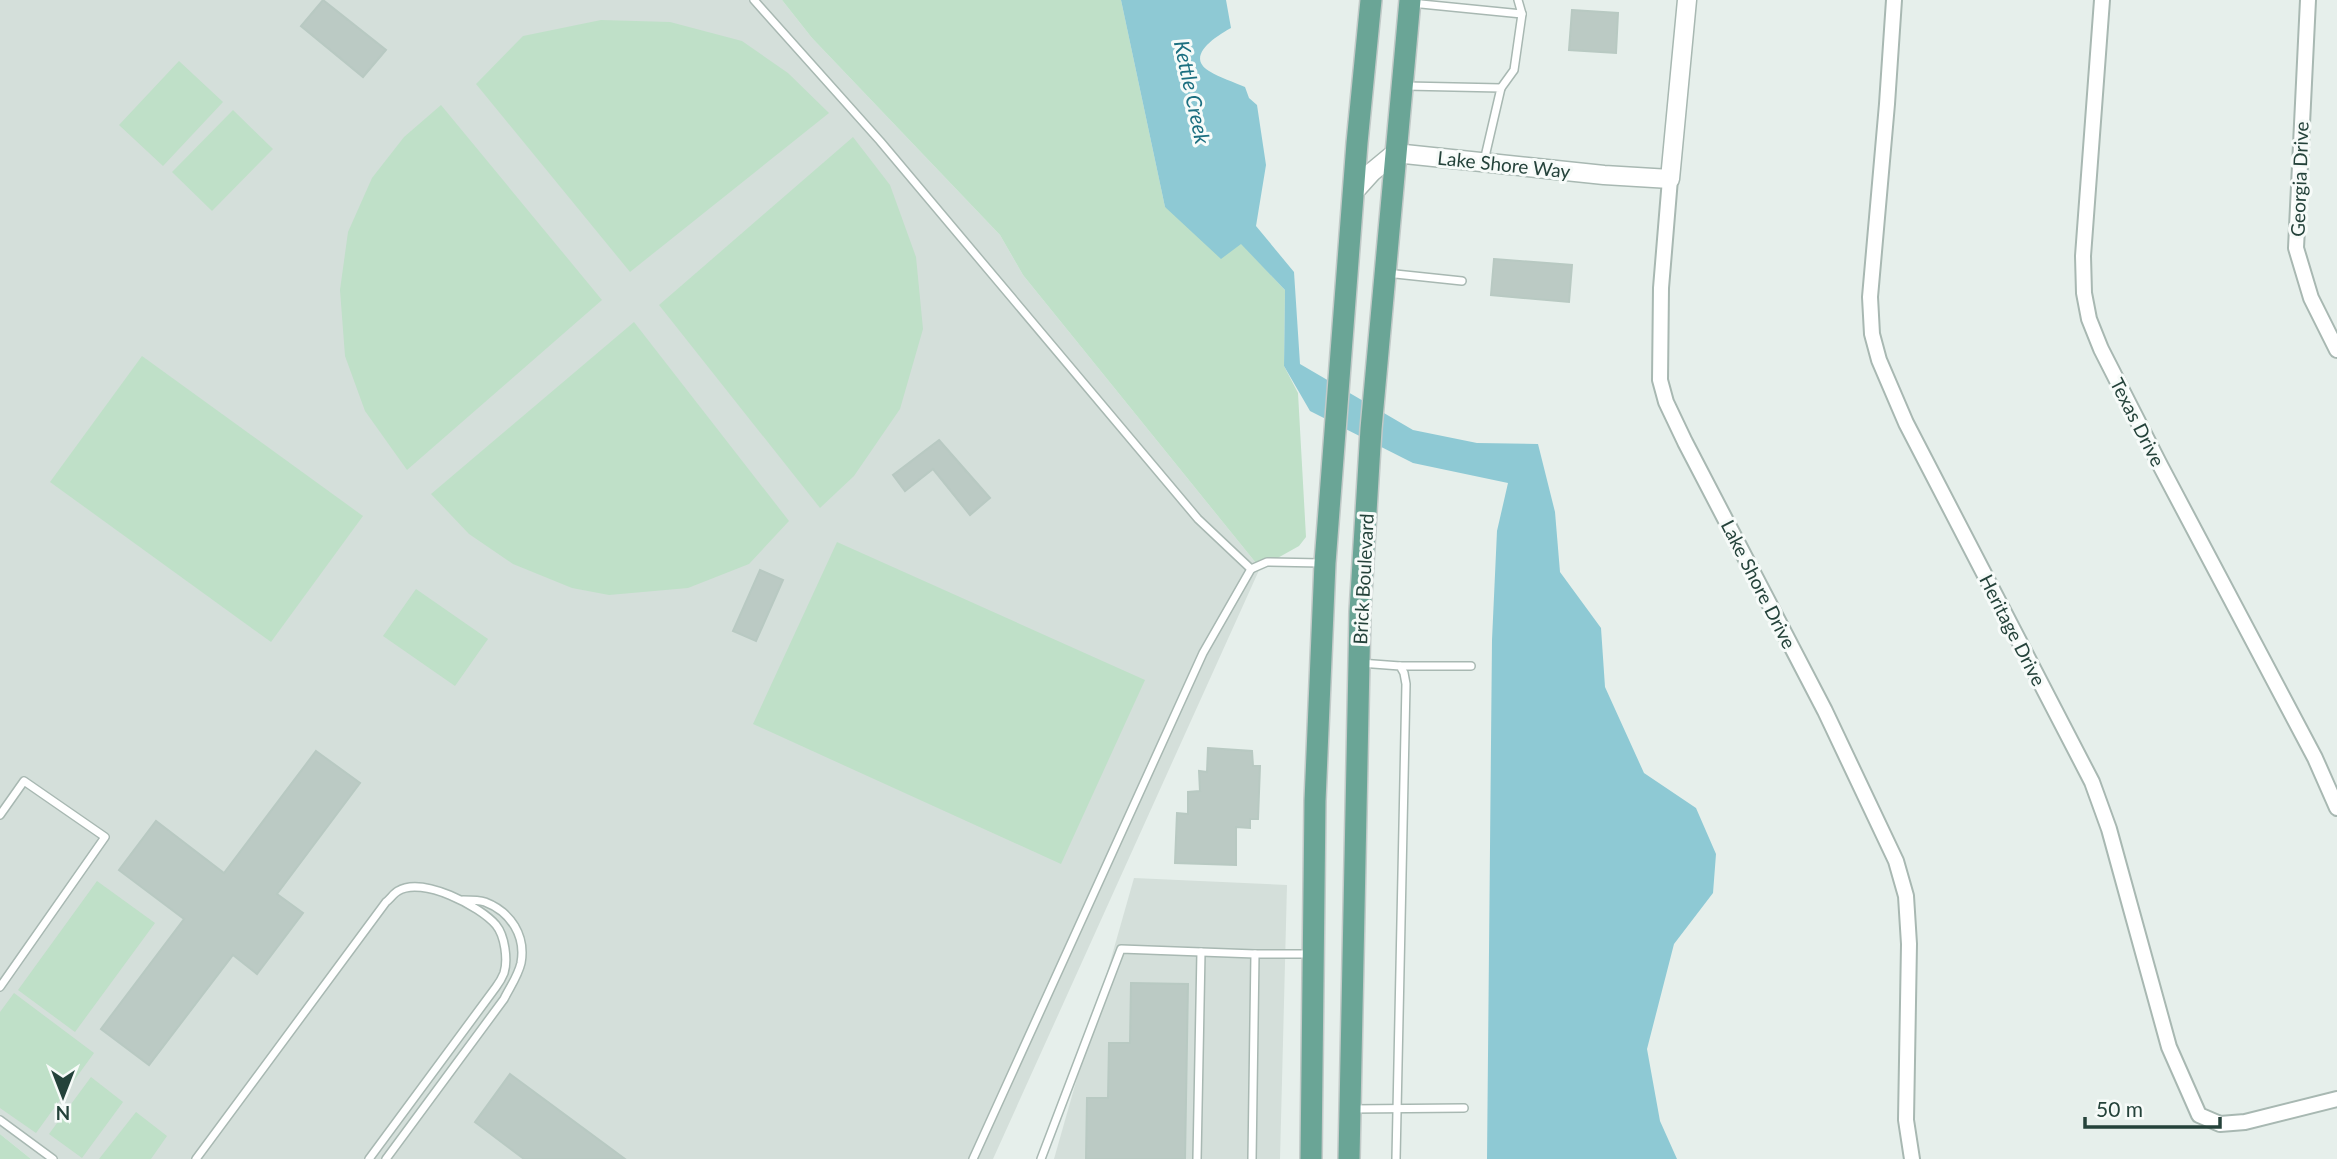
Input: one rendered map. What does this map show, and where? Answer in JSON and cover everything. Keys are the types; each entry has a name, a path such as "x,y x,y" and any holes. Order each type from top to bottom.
{"main road":[{"name":"Brick Boulevard","path":"1311,1159 1315,801 1325,563 1353,193 1371,0"},
{"name":"Brick Boulevard","path":"1349,1159 1359,663 1369,468 1410,1"}],"street":[{"name":"Lake Shore Drive","path":"1687,0 1661,288 1660,380 1666,402 1685,442 1825,711 1896,861 1906,896 1909,944 1906,1120 1912,1159"},
{"name":"Heritage Drive","path":"1894,0 1870,297 1872,334 1879,360 1906,424 2092,782 2109,829 2169,1047 2199,1115 2220,1124 2245,1122 2337,1099"},
{"name":"Texas Drive","path":"2102,0 2083,256 2084,293 2089,318 2101,349 2154,453 2334,792 2337,808"},
{"name":"Georgia Drive","path":"2308,0 2297,248 2311,298 2337,349"},
{"path":"1353,193 1372,172 1395,153"},
{"name":"Lake Shore Way","path":"1395,153 1604,175 1670,178"}],"lane":[{"path":"754,0 880,141 1198,519 1251,569"},
{"path":"1483,162 1501,88 1514,70 1522,14 1518,0"},
{"path":"1410,1 1522,14"},
{"path":"1402,86 1501,88"},
{"path":"1385,273 1462,281"},
{"path":"973,1159 1203,653 1251,569 1267,562 1325,563"},
{"path":"1359,663 1471,666"},
{"path":"1396,1159 1406,684 1404,673 1399,666"},
{"path":"0,815 24,781 105,837 0,987"},
{"path":"196,1159 386,902 398,890 412,887 433,889 481,912 497,926 505,949 504,972 496,987 369,1159"},
{"path":"386,1159 504,999 516,977 522,948 519,930 504,913 484,901 460,900"},
{"path":"1041,1159 1121,948 1313,954"},
{"path":"1197,1159 1201,952"},
{"path":"1252,1159 1255,954"},
{"path":"460,1036 470,1044"},
{"path":"1350,1110 1464,1108"},
{"path":"0,1120 53,1159"}],"shaded area":[{"path":"0,0 782,0 812,38 1000,235 1023,275 1260,568 993,1159 31,1159 0,1134"},
{"path":"1134,878 1287,885 1280,1159 1054,1159"}],"green space":[{"path":"782,0 1121,0 1165,207 1241,243 1285,290 1284,366 1298,393 1306,537 1299,546 1260,568 1023,275 1000,235 812,38"},
{"path":"601,20 670,22 742,41 788,73 829,113 630,272 476,84 523,36"},
{"path":"179,61 223,102 163,166 119,125"},
{"path":"441,105 602,300 407,470 365,411 345,356 340,290 348,232 372,178 404,137"},
{"path":"233,110 273,149 212,211 172,172"},
{"path":"853,137 890,185 916,257 923,329 900,409 854,476 820,508 659,305"},
{"path":"634,322 789,521 749,564 688,588 609,595 572,588 513,564 469,534 431,494"},
{"path":"142,356 363,516 271,642 50,482"},
{"path":"837,542 1145,680 1061,864 753,724"},
{"path":"416,589 488,639 455,686 383,636"},
{"path":"97,881 155,923 75,1032 18,990"},
{"path":"14,993 94,1053 36,1133 0,1108 0,1012"},
{"path":"91,1077 123,1102 82,1158 49,1134"},
{"path":"136,1112 167,1136 151,1159 99,1159"},
{"path":"0,1134 31,1159 0,1159"}],"water":[{"name":"Kettle Creek","path":"1121,0 1226,0 1231,28 1206,46 1200,59 1209,71 1245,87 1249,98 1257,105 1266,165 1256,226 1294,272 1300,364 1413,430 1477,443 1538,444 1555,512 1560,572 1601,628 1605,687 1644,773 1696,808 1716,854 1713,893 1674,944 1647,1049 1660,1121 1677,1159 1487,1159 1492,640 1497,531 1508,483 1413,463 1310,411 1284,366 1285,290 1241,244 1221,259 1165,207"}],"building":[{"path":"323,0 386,50 363,77 301,26"},
{"path":"1572,10 1618,13 1616,53 1569,50"},
{"path":"1494,259 1572,265 1569,302 1491,295"},
{"path":"939,440 990,498 970,515 933,469 905,491 893,475"},
{"path":"760,570 783,580 756,641 733,631"},
{"path":"1208,748 1252,751 1253,766 1260,766 1258,819 1250,819 1250,828 1236,827 1236,865 1175,863 1177,813 1188,814 1188,792 1200,791 1199,771 1207,772"},
{"path":"316,751 360,783 277,894 303,913 257,974 233,955 149,1065 101,1029 184,919 119,870 156,821 224,873"},
{"path":"1131,983 1188,984 1185,1159 1086,1159 1087,1098 1108,1098 1109,1043 1130,1043"},
{"path":"510,1074 625,1159 524,1159 475,1122"}]}
